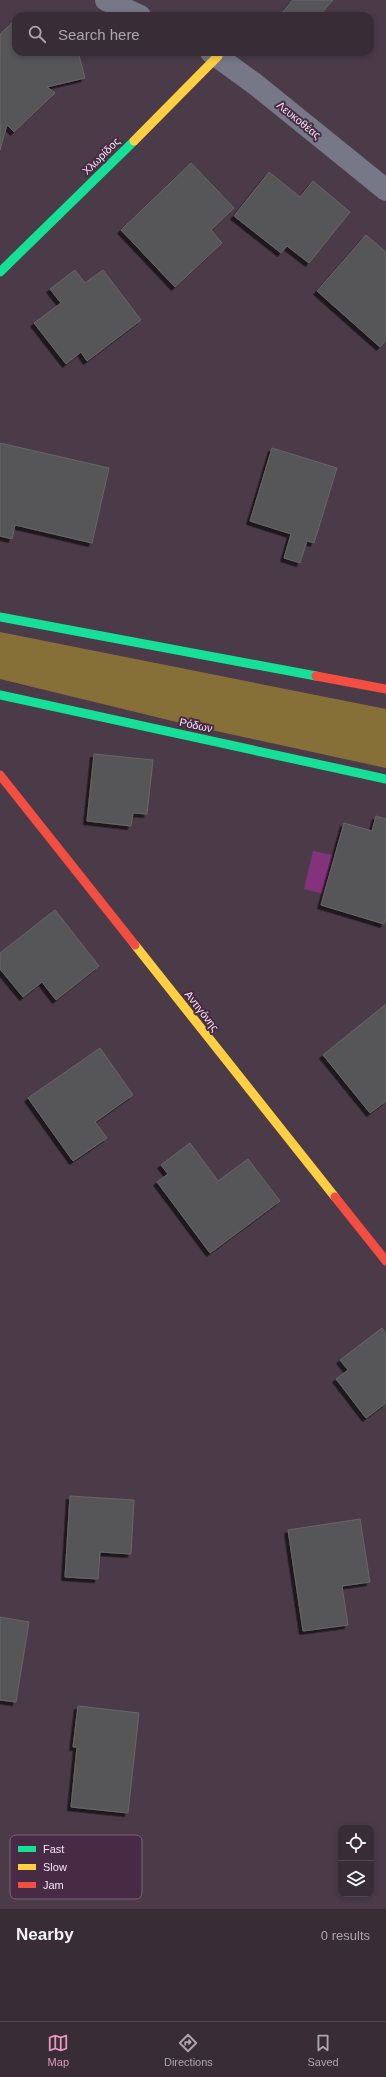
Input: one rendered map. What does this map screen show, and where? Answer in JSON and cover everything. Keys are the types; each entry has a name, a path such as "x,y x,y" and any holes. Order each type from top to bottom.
{"street":[{"path":"106,0 132,12"},
{"name":"Χλωρίδος","path":"0,272 180,96 212,56"},
{"name":"Λευκοθέας","path":"217,56 255,84 386,190"},
{"path":"0,616 58,630 386,689"},
{"name":"Ρόδων","path":"0,695 386,779"},
{"name":"Αντιγόνης","path":"0,775 386,1261"}],"shaded area":[{"path":"0,632 386,709 386,768 193,726 0,679"},
{"path":"313,851 333,855 324,894 304,889"}],"building":[{"path":"293,0 333,0 322,12 282,12"},
{"path":"12,23 12,56 79,56 85,78 47,87 55,93 14,132 7,125 0,150 0,34"},
{"path":"191,163 234,208 211,230 222,243 175,287 121,230"},
{"path":"269,172 300,197 313,181 350,212 309,263 287,246 281,253 234,216"},
{"path":"366,235 386,252 386,340 380,347 317,291"},
{"path":"75,270 85,283 103,270 141,320 87,361 81,352 66,364 34,323 61,303 50,289"},
{"path":"0,443 109,468 92,543 15,525 12,539 0,536"},
{"path":"272,448 337,468 314,543 307,541 300,563 284,558 291,534 250,521"},
{"path":"94,754 153,760 147,814 133,813 131,826 87,821"},
{"path":"376,816 386,819 386,918 384,924 321,905 344,823 372,831"},
{"path":"55,910 99,966 56,1000 42,982 23,997 0,969 0,953"},
{"path":"386,1004 386,1101 370,1113 323,1055"},
{"path":"100,1048 133,1095 95,1122 107,1138 73,1161 28,1098"},
{"path":"190,1143 218,1181 248,1159 280,1201 210,1253 157,1182 168,1174 161,1165"},
{"path":"382,1328 386,1334 386,1403 366,1418 336,1379 348,1370 340,1360"},
{"path":"70,1496 134,1500 131,1554 100,1552 98,1579 65,1577"},
{"path":"360,1519 370,1582 342,1586 348,1625 303,1631 288,1530"},
{"path":"0,1617 29,1622 16,1702 0,1700"},
{"path":"78,1706 139,1713 128,1813 71,1807 77,1747 73,1747"}],"traffic: fast":[{"path":"0,272 134,141"},
{"path":"0,617 316,676"},
{"path":"0,695 386,779"}],"traffic: slow":[{"path":"134,141 218,56"},
{"path":"135,945 335,1197"}],"traffic: jam":[{"path":"316,676 386,689"},
{"path":"0,775 135,945"},
{"path":"335,1197 386,1261"}]}
